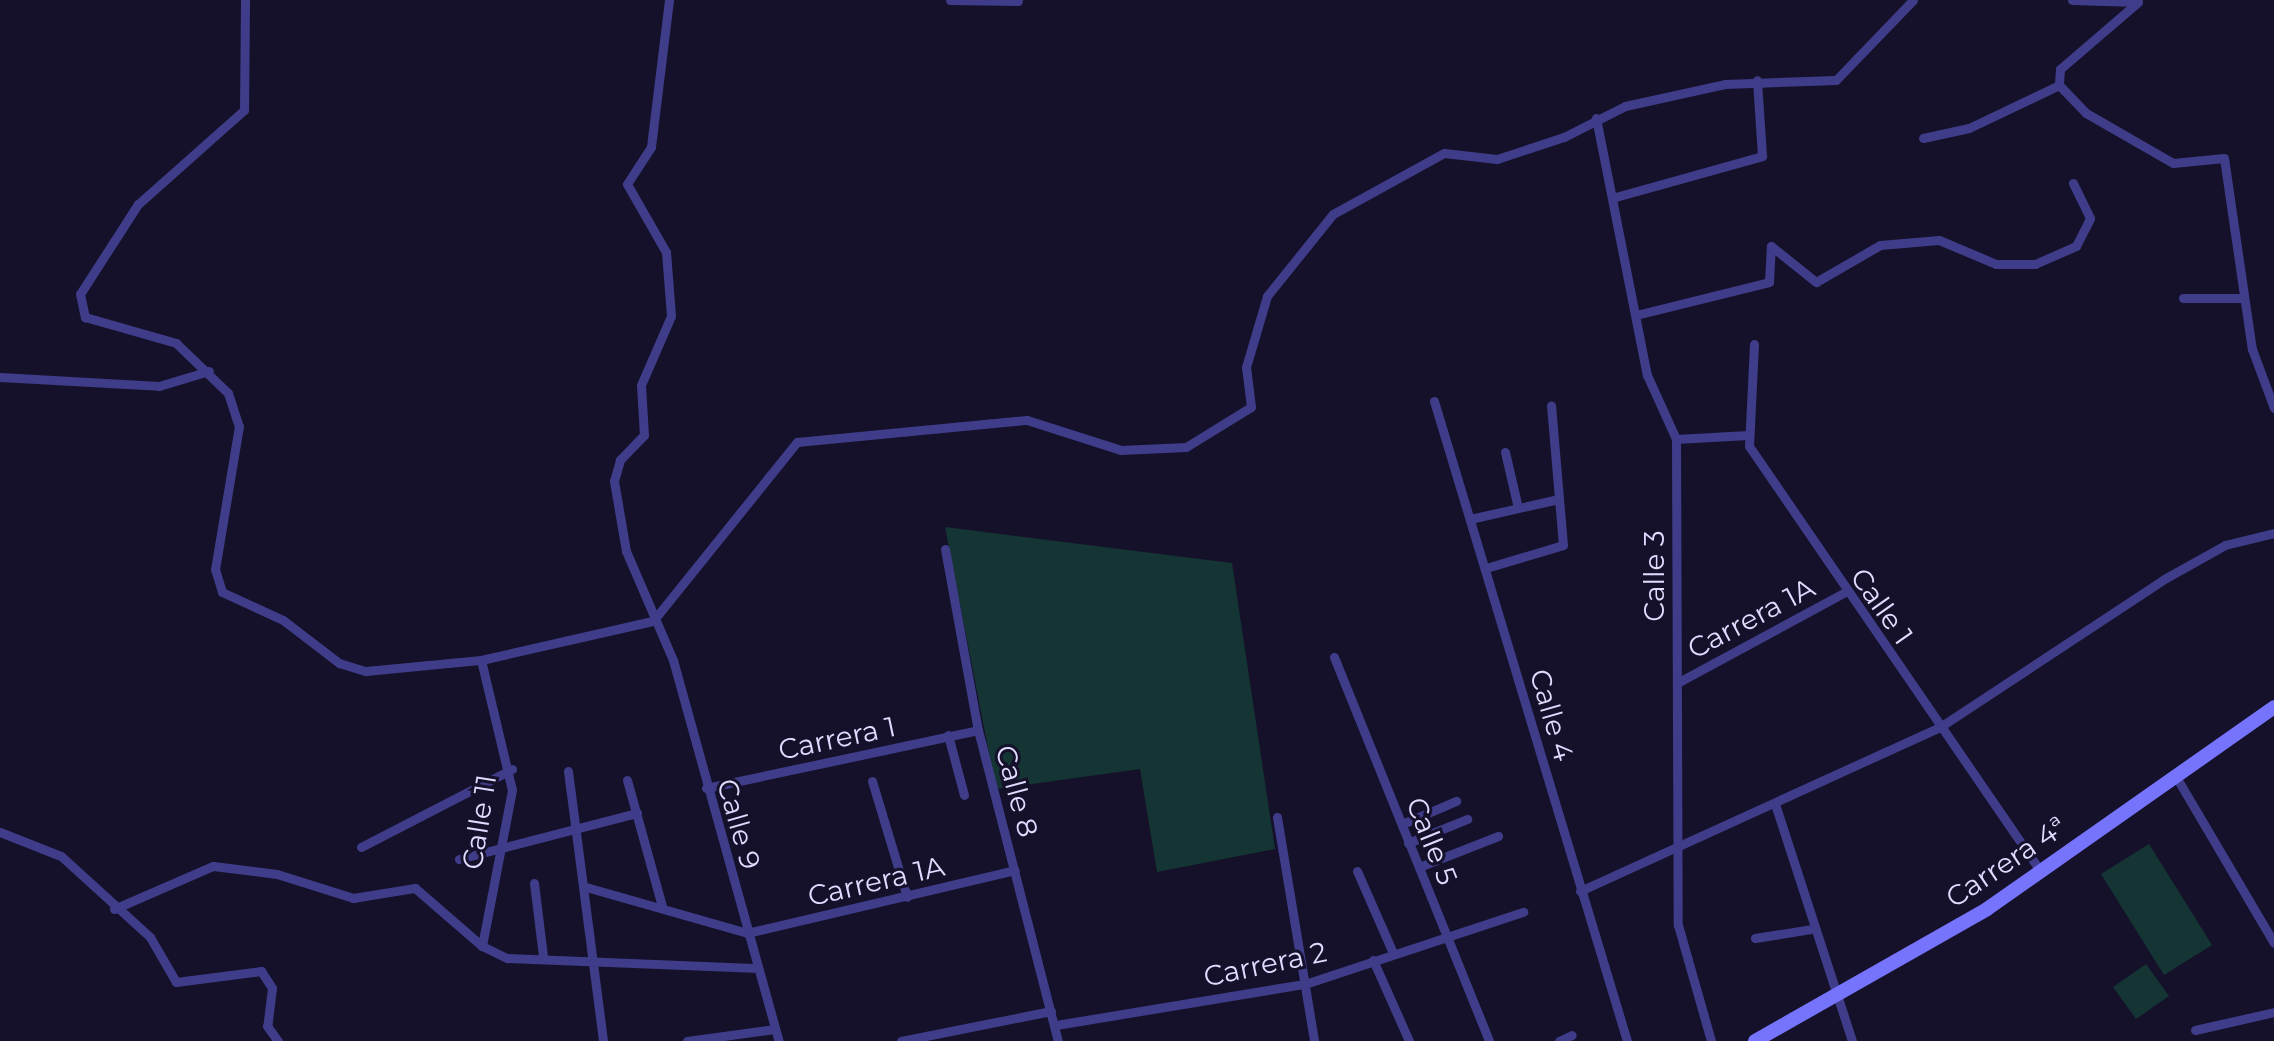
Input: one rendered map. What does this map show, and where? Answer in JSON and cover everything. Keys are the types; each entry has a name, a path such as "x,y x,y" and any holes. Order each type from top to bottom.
{"street":[{"path":"245,0 244,110 138,204 80,294 85,317 157,335 209,371 228,393 239,426 215,569 222,592 283,620 350,668 481,660 653,621 797,442 1027,420 1121,450 1157,454 1198,441 1251,407 1246,367 1267,296 1333,214 1444,153 1497,159 1564,137 1596,118 1757,80 1836,80 1913,0"},
{"name":"Calle 9","path":"669,0 651,147 627,184 653,219 666,252 671,316 641,385 641,444 620,460 614,481 626,551 653,621 673,660 747,933 753,968 779,1041"},
{"path":"950,0 1018,1"},
{"path":"2072,0 2138,2 2060,69 2059,85 2086,113 2173,163 2224,158 2252,349 2274,408"},
{"path":"1612,198 1762,156 1757,80"},
{"path":"1923,138 1969,128 2059,85"},
{"name":"Calle 3","path":"1596,118 1647,375 1676,439 1677,683 1683,802 1677,846 1678,925 1711,1041"},
{"path":"1636,315 1769,282 1771,246 1816,282 1880,245 1939,240 1996,264 2035,264 2076,246 2090,218 2073,183"},
{"path":"2183,298 2244,298"},
{"path":"1676,439 1748,435 1754,344"},
{"path":"0,377 159,386 209,371"},
{"name":"Calle 4","path":"1434,401 1627,1041"},
{"path":"1486,568 1563,545 1551,406"},
{"name":"Calle 1","path":"1748,435 1845,592 2041,872"},
{"path":"1505,452 1518,508"},
{"path":"1470,519 1559,499"},
{"path":"1580,891 1677,846 1776,807 1940,727 2166,578 2225,545 2274,533"},
{"name":"Calle 8","path":"945,549 978,730 1058,1041"},
{"name":"Carrera 1A","path":"1677,683 1845,592"},
{"name":"Calle 5","path":"1334,657 1488,1041"},
{"name":"Calle 11","path":"481,660 512,769 496,848 482,946"},
{"name":"Carrera 4ª","path":"1755,1041 1838,998 2041,872 2274,707"},
{"name":"Carrera 1","path":"706,788 978,730"},
{"path":"948,735 964,795"},
{"path":"361,847 512,769"},
{"path":"568,771 579,830 603,1041"},
{"path":"2175,775 2274,943"},
{"path":"627,780 662,906"},
{"path":"872,781 907,897"},
{"path":"1402,824 1456,801"},
{"path":"1776,807 1812,929 1852,1041"},
{"path":"459,859 637,813"},
{"path":"1277,817 1314,1041"},
{"path":"1408,843 1467,819"},
{"path":"0,832 51,848 114,909 150,937 176,982 261,971 272,988 267,1026 278,1041"},
{"path":"1419,867 1498,836"},
{"path":"114,909 213,866 246,876 277,874 353,898 415,888 432,896 482,946 507,958 593,956 753,968"},
{"name":"Carrera 1A","path":"747,933 1015,870"},
{"path":"1357,871 1393,953"},
{"path":"534,883 543,956"},
{"path":"586,887 662,906 747,933"},
{"name":"Carrera 2","path":"1056,1025 1305,984 1447,934 1523,912"},
{"path":"1755,938 1812,929"},
{"path":"1373,960 1409,1041"},
{"path":"901,1041 1051,1011"},
{"path":"2195,1030 2274,1012"},
{"path":"687,1041 775,1029"},
{"path":"1559,1041 1572,1035"}],"green space":[{"path":"945,527 1232,563 1275,849 1157,872 1140,769 996,789"},
{"path":"2149,844 2212,945 2164,975 2101,874"},
{"path":"2146,964 2169,996 2136,1019 2113,987"}]}
